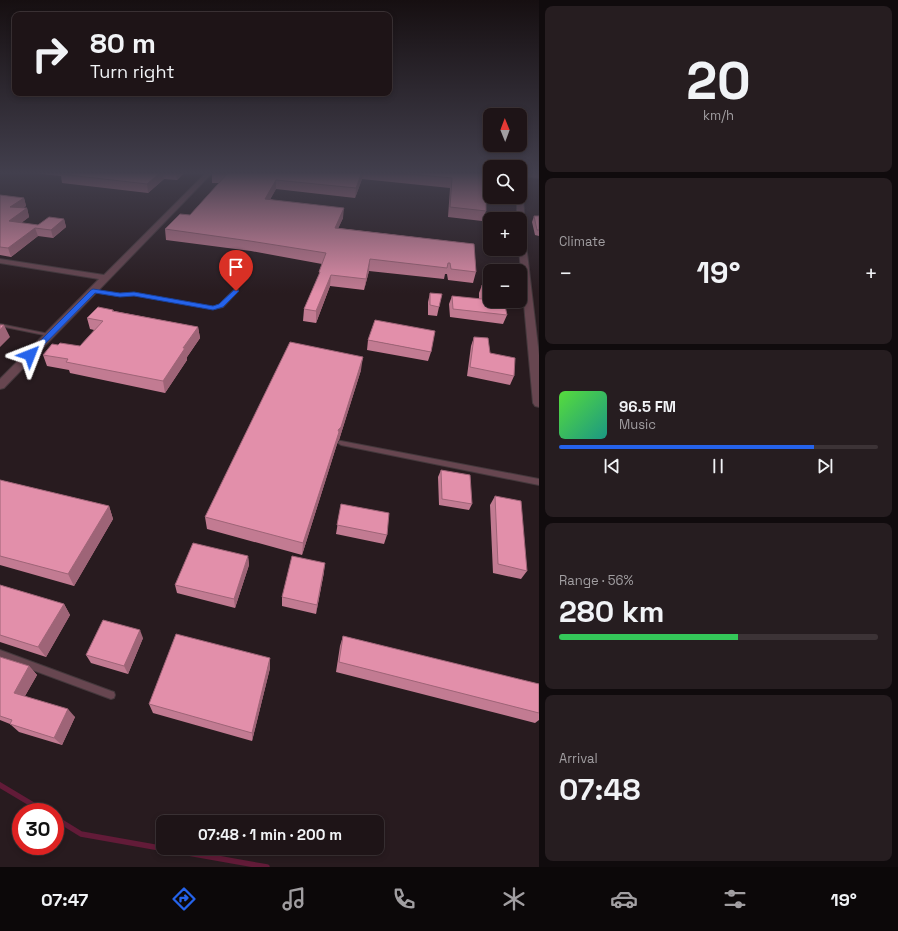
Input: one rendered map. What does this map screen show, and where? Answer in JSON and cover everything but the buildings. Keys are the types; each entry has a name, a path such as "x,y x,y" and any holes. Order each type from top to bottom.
{"street":[{"path":"0,385 170,212"},
{"path":"521,212 522,244 539,403"},
{"path":"0,261 106,278"}],"lane":[{"path":"93,291 120,295 134,294 213,308 221,306 236,291"},
{"path":"0,325 49,335"},
{"path":"341,443 539,482"},
{"path":"0,654 111,695"}],"waterway":[{"path":"0,785 30,803"},
{"path":"64,824 81,834 267,867"}],"route":[{"path":"30,355 93,291 120,295 134,294 213,308 221,306 236,291"}]}
